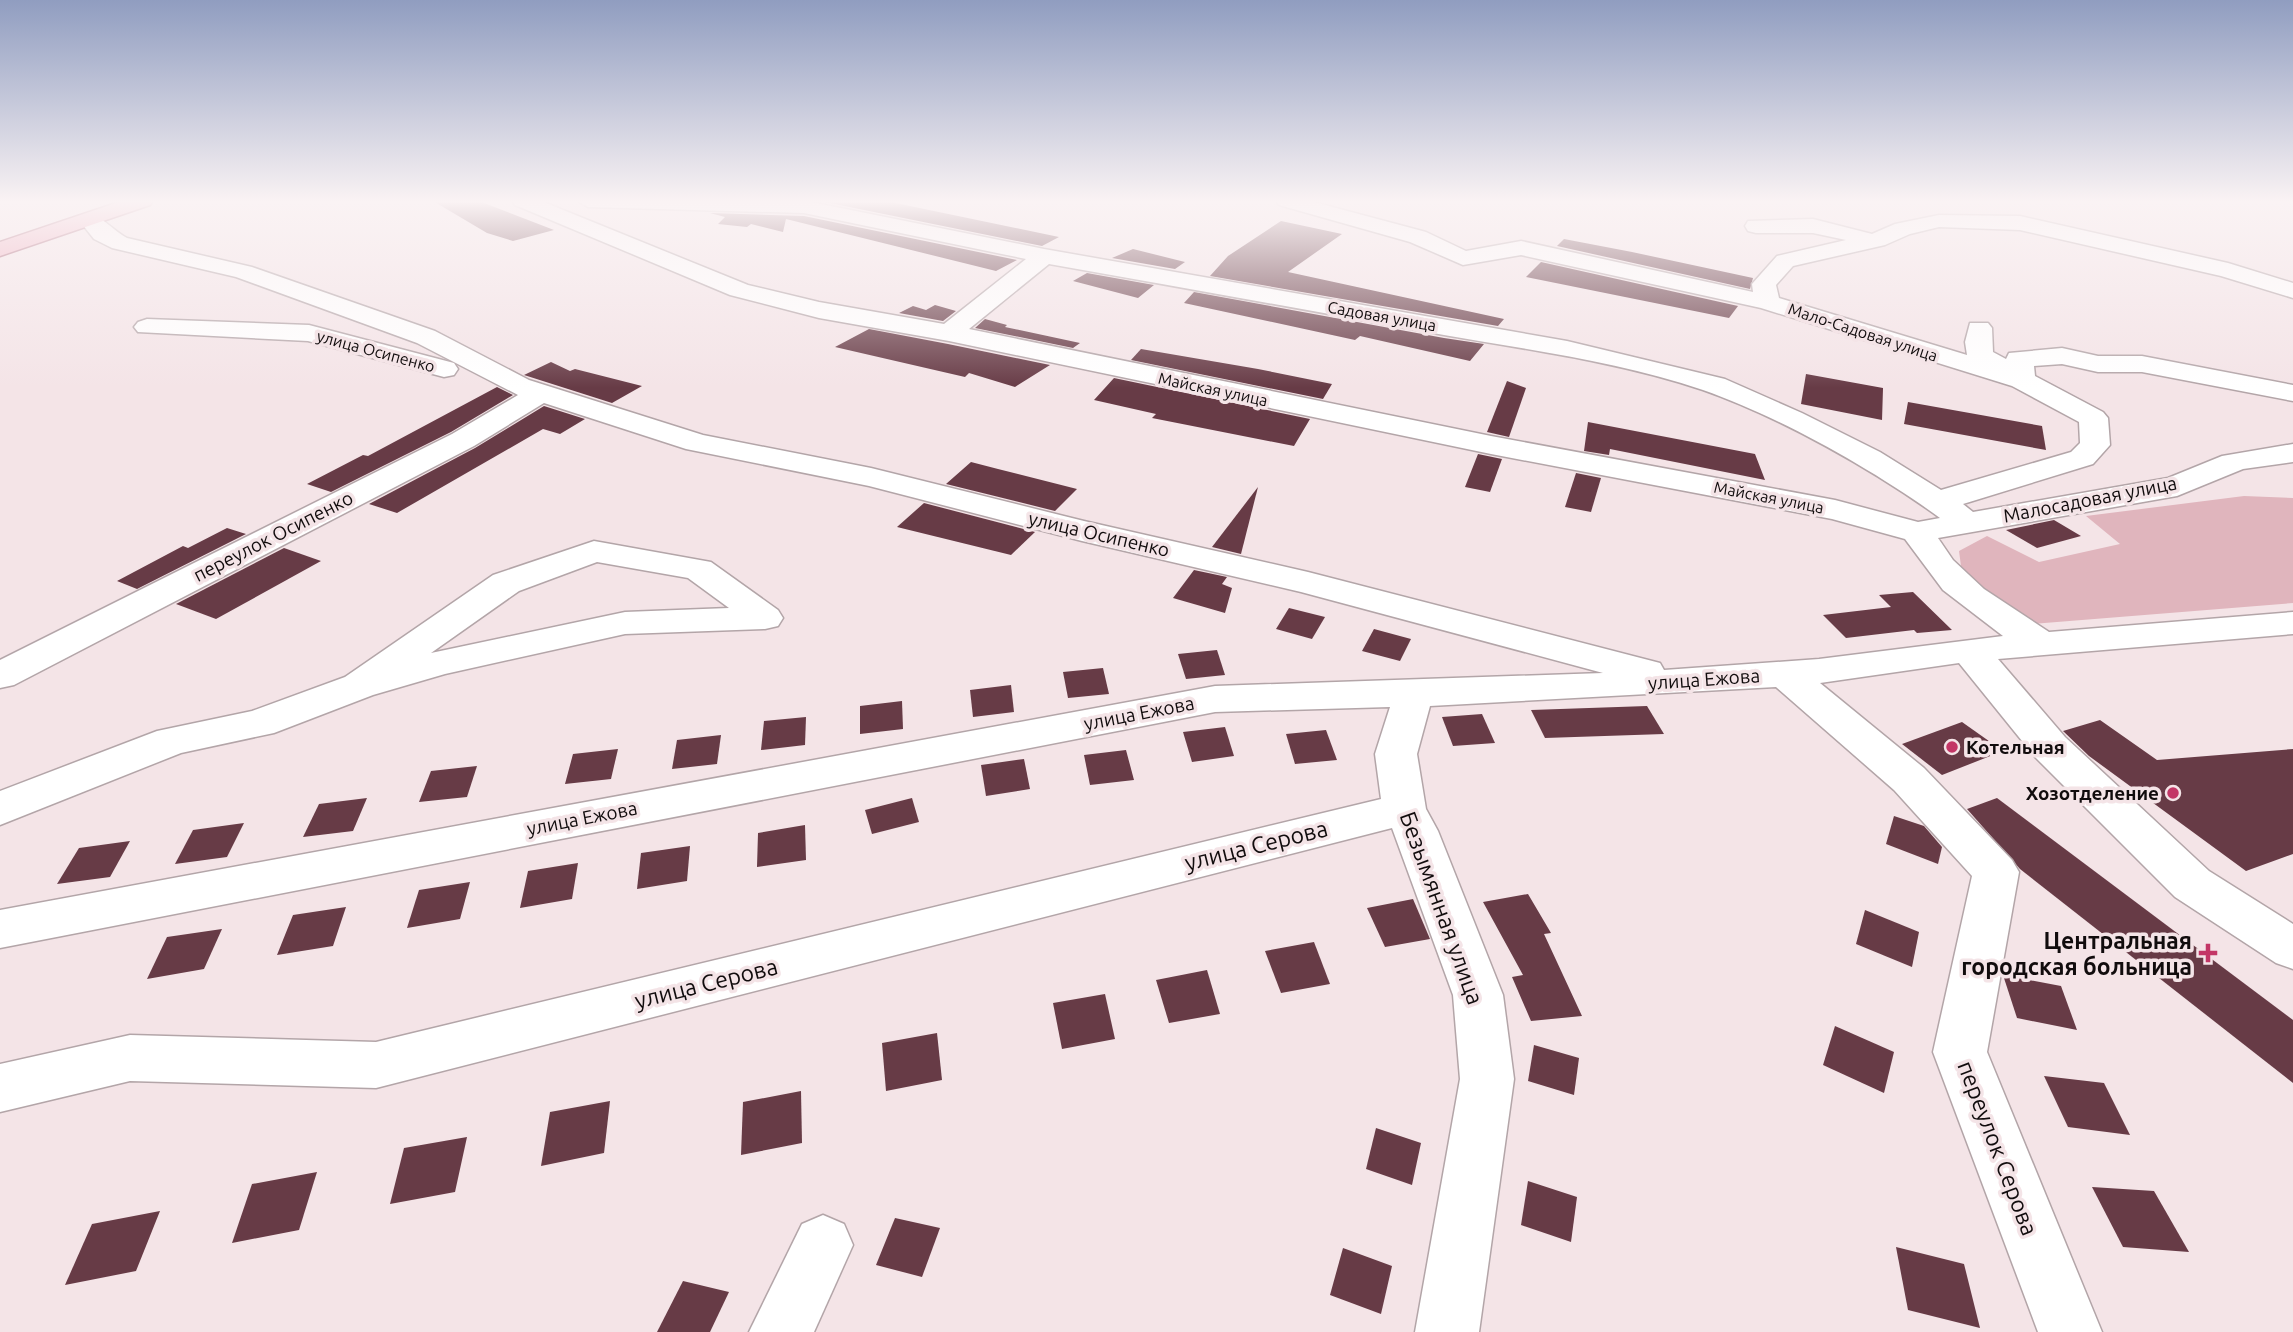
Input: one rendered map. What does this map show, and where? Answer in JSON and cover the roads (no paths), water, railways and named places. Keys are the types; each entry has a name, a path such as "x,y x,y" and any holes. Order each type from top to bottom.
{"street":[{"name":"улица Осипенко","path":"206,263 244,272 426,337 531,389"},
{"name":"Майская улица","path":"676,263 739,290 820,310 949,333 1450,437 1835,510 1917,532"},
{"path":"949,333 1035,263"},
{"name":"Садовая улица","path":"1084,263 1567,349 1715,384 1869,459 1953,512"},
{"name":"Мало-Садовая улица","path":"1590,263 1767,302 2022,380 2093,418 2095,445 2082,458 1961,492 1953,512"},
{"path":"1767,302 1764,284 1783,263"},
{"path":"2198,263 2293,291"},
{"name":"улица Осипенко","path":"147,327 309,333 397,355 476,379 531,389 697,443 871,477 1082,531 1308,583 1680,681"},
{"path":"1979,328 1978,342 1982,356 2022,380"},
{"path":"2022,380 2019,359 2062,356 2098,364 2142,365 2293,393"},
{"name":"переулок Осипенко","path":"0,676 463,440 531,389"},
{"name":"Малосадовая улица","path":"1953,512 2177,486 2208,469 2236,459 2293,453"},
{"path":"1953,512 1917,532 1928,555 2007,623 2043,644"},
{"path":"0,809 46,788 172,741 260,723 359,686 439,663 625,623 765,618 699,569 594,551 506,583 359,686"},
{"name":"улица Ежова","path":"0,929 1215,699 1413,694 1785,674 1969,650 2293,623"},
{"path":"1969,650 2050,747 2192,884 2293,950"},
{"name":"переулок Серова","path":"1785,674 1909,779 1996,872 1960,1052 2070,1332"},
{"name":"Безымянная улица","path":"1413,694 1396,754 1404,809 1416,831 1478,995 1487,1079 1447,1332"},
{"name":"улица Серова","path":"0,1088 130,1058 376,1065 1404,809"},
{"path":"780,1332 823,1245"}],"place":[{"name":"Котельная","path":"1952,747"},
{"name":"Хозотделение","path":"2173,793"},
{"name":"Центральная городская больница","path":"2208,953"}]}
